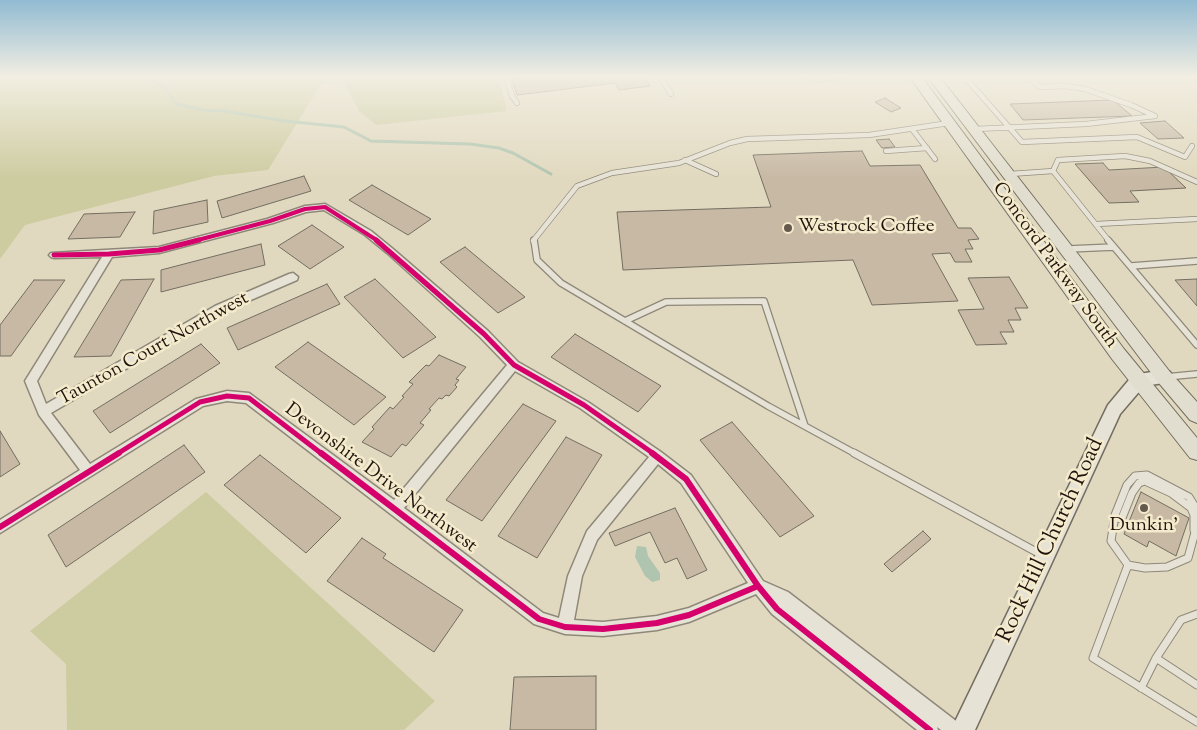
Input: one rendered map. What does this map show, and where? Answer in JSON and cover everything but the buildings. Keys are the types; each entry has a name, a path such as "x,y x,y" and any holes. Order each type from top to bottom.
{"main road":[{"name":"Concord Parkway South","path":"940,110 1139,380 1197,452"},
{"name":"Concord Parkway South","path":"960,110 1164,377 1197,415"},
{"path":"1139,380 1164,377"},
{"name":"Rock Hill Church Road","path":"963,730 1114,410 1139,380"}],"street":[{"path":"54,256 159,250 270,221 305,208 325,207 368,233 390,251 484,334 514,365 584,405 657,456 686,479 758,586 777,609 930,730"},
{"path":"90,472 43,412 31,382 108,254"},
{"name":"Taunton Court Northwest","path":"43,412 218,309 293,277"},
{"path":"394,510 514,365"},
{"name":"Devonshire Drive Northwest","path":"0,527 200,402 227,396 249,398 394,510 539,618 565,627 603,629 657,623 689,615 758,586"},
{"path":"565,627 575,576 592,536 657,456"},
{"path":"758,586 783,597 954,730"}],"lane":[{"path":"995,110 1022,142 1137,138 1185,157 1192,146"},
{"path":"975,129 1086,124 1155,116 1142,110"},
{"path":"950,123 869,135 747,139 730,143 685,160 612,173 576,186 558,212 532,241 537,260 561,283 805,426 1044,556"},
{"path":"912,129 935,159"},
{"path":"886,152 927,148"},
{"path":"1052,172 1058,160 1124,156 1150,161 1197,182"},
{"path":"685,160 716,174"},
{"path":"1009,174 1052,172"},
{"path":"1052,172 1197,345"},
{"path":"1096,224 1197,218"},
{"path":"1066,249 1114,247"},
{"path":"1131,266 1197,261"},
{"path":"624,321 666,302 764,301 805,426"},
{"path":"1164,377 1197,374"},
{"path":"1197,510 1189,497 1147,475 1135,476 1127,485 1114,519 1110,533 1111,542 1128,565 1145,568 1167,567 1188,558 1197,525"},
{"path":"1114,519 1122,518 1132,493 1139,483 1145,481 1171,493 1192,508 1194,515 1194,538"},
{"path":"1128,565 1093,658 1197,722"},
{"path":"1141,688 1156,658 1180,620 1197,614"},
{"path":"1156,658 1197,685"}],"shaded area":[{"path":"0,110 305,110 268,170 214,176 25,225 0,259"},
{"path":"359,110 507,111 376,125"},
{"path":"206,492 435,701 404,730 67,730 66,664 30,631"},
{"path":"637,546 646,547 648,556 660,573 660,580 652,582 645,576 635,557"}],"waterway":[{"path":"204,110 344,127 371,141 470,144 499,148 513,153 551,174"}],"cycle path":[{"path":"54,255 109,254 159,250 270,221 305,209 325,207 368,233 390,251 484,334 514,365 584,405 657,456 686,479 758,586 777,609 930,730"},
{"path":"0,527 200,402 227,396 249,398 539,619 565,627 603,629 657,623 689,615 758,586"}],"place":[{"name":"Westrock Coffee","path":"788,228"},
{"name":"Dunkin'","path":"1144,508"}]}
